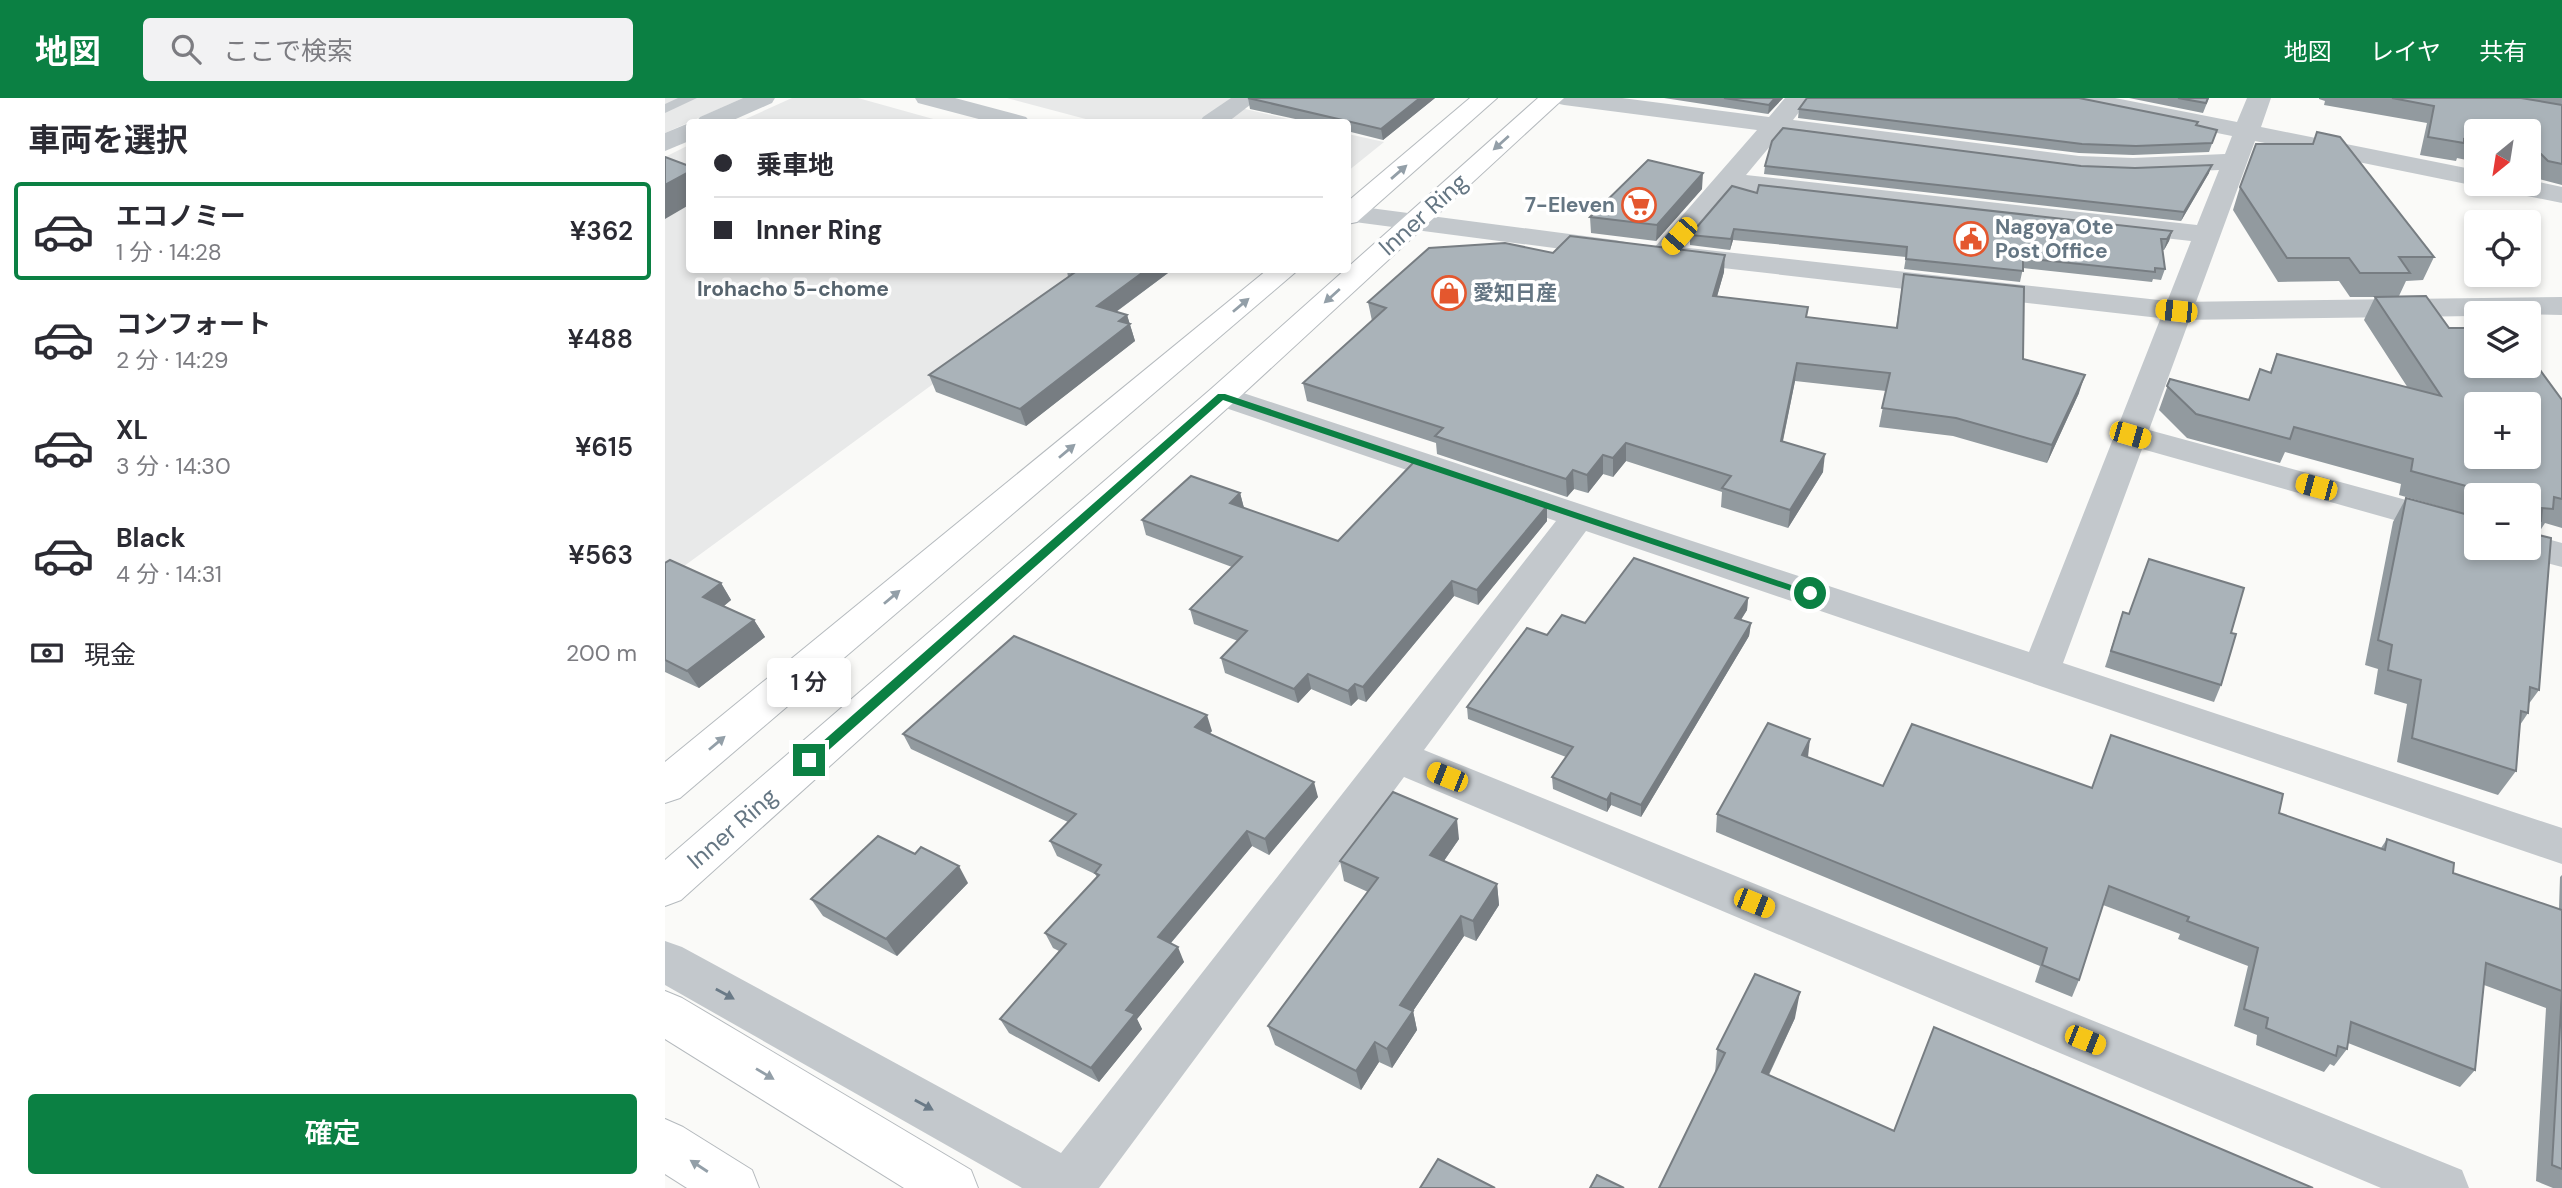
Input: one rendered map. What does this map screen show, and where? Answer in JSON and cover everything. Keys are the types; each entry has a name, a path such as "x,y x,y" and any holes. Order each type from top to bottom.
{"main road":[{"name":"Inner Ring","path":"1351,212 1485,98"},
{"name":"Inner Ring","path":"665,887 1221,396 1552,98"},
{"path":"665,786 1280,273"},
{"path":"665,1013 952,1188"},
{"path":"665,1144 733,1188"}],"street":[{"path":"716,119 763,98"},
{"path":"927,98 1006,119"},
{"path":"1216,119 1247,98"},
{"path":"1564,98 2079,164 2133,166 2234,161"},
{"path":"1664,254 1798,98"},
{"path":"2078,98 2464,176"},
{"path":"2041,671 2259,98"},
{"path":"665,143 686,132"},
{"path":"1725,181 2206,234"},
{"path":"2541,191 2562,195"},
{"path":"1351,214 1664,254 2176,311 2562,306"},
{"path":"1221,396 2562,846"},
{"path":"2130,435 2464,528"},
{"path":"665,961 1071,1187 1579,516"},
{"path":"2541,549 2562,555"},
{"path":"1396,756 2443,1188"}],"lane":[{"path":"665,109 690,98"}],"shaded area":[{"path":"665,98 743,98 696,119 686,119 686,124 665,133"},
{"path":"792,98 858,98 933,119 746,119"},
{"path":"1007,98 1232,98 1224,104 1288,119 1086,119"},
{"path":"1351,135 1384,142 1351,169"},
{"path":"686,146 686,273 1085,273 665,580 665,157"}],"building":[{"path":"1248,98 1420,98 1381,129 1351,122 1351,119 1338,119"},
{"path":"1724,98 1775,98 1769,105"},
{"path":"1807,98 2079,98 2198,122 2196,125 2217,130 2212,143 2136,146 2082,144 1799,109"},
{"path":"2178,98 2208,98 2206,103"},
{"path":"2392,98 2521,98 2562,105 2562,164 2548,161 2541,154 2541,119 2464,119 2464,143 2428,137 2434,106"},
{"path":"1783,128 2081,166 2135,168 2212,165 2184,212 1765,166 1772,141"},
{"path":"2317,132 2340,137 2434,257 2399,257 2410,273 2360,273 2349,258 2287,258 2240,187 2256,144 2313,144"},
{"path":"665,157 686,165 686,174 665,185"},
{"path":"1648,160 1703,173 1657,225 1590,217"},
{"path":"1759,185 2172,231 2167,239 2161,239 2165,269 2155,268 2155,272 2023,258 2023,271 1906,259 1907,247 1734,229 1731,239 1690,235 1732,186 1757,193"},
{"path":"1570,236 1725,255 1713,296 1808,307 1806,317 1897,328 1904,274 2024,287 2023,359 2085,375 2052,445 1956,418 1882,408 1890,373 1797,363 1781,441 1825,454 1790,510 1722,488 1731,476 1626,443 1613,458 1603,455 1587,475 1573,470 1566,479 1435,436 1443,428 1303,383 1386,308 1368,302 1429,248 1505,243 1553,253"},
{"path":"1074,273 1142,273 1097,306 1127,315 1119,321 1130,324 1020,409 929,375"},
{"path":"2426,296 2449,328 2464,328 2464,378 2541,378 2541,371 2562,400 2562,499 2554,497 2553,509 2542,508 2541,521 2541,483 2464,483 2464,485 2411,471 2413,459 2294,427 2290,439 2196,414 2167,386 2170,379 2249,400 2260,369 2271,373 2277,354 2441,396 2375,297"},
{"path":"1415,461 1547,506 1477,590 1452,581 1363,687 1355,684 1348,691 1308,674 1294,689 1221,658 1247,631 1190,609 1242,557 1142,520 1191,476 1240,493 1230,503 1338,541"},
{"path":"2406,498 2464,514 2464,560 2541,560 2541,536 2551,538 2539,690 2530,687 2528,713 2521,711 2516,771 2412,738 2421,680 2388,670 2392,645 2378,640"},
{"path":"1634,558 1748,598 1735,618 1751,623 1641,805 1611,793 1607,800 1552,777 1573,747 1467,707 1527,628 1547,635 1562,615 1585,623"},
{"path":"2149,559 2244,588 2231,633 2236,634 2221,685 2111,651 2123,612 2129,614"},
{"path":"670,560 721,583 703,597 754,620 687,671 665,660 665,563"},
{"path":"1014,636 1207,715 1195,727 1314,782 1265,839 1247,831 1158,937 1178,947 1126,1010 1135,1014 1091,1068 1000,1019 1066,944 1045,933 1099,875 1095,873 1101,865 1050,841 1076,814 903,734"},
{"path":"1768,723 1810,739 1802,755 1883,786 1912,724 2092,788 2111,735 2283,794 2279,813 2385,850 2387,839 2454,863 2453,873 2562,910 2562,991 2486,963 2475,1070 2351,1022 2347,1049 2338,1046 2336,1056 2266,1028 2268,1018 2244,1009 2258,948 2187,921 2189,917 2109,886 2079,980 2042,965 2047,948 1717,814"},
{"path":"1393,792 1457,819 1430,855 1497,884 1473,921 1461,916 1400,1005 1413,1011 1387,1049 1375,1042 1356,1071 1268,1026 1378,878 1340,861"},
{"path":"878,836 915,854 921,847 959,866 886,939 811,899"},
{"path":"1755,974 1800,992 1762,1072 1894,1131 1934,1027 2313,1188 1659,1188 1725,1053 1717,1049"},
{"path":"2562,991 2562,1169 2552,1165"},
{"path":"1438,1159 1495,1188 1420,1188"},
{"path":"1597,1175 1624,1188 1590,1188"}],"place":[{"name":"7-Eleven","path":"1639,205"},
{"name":"Nagoya Ote Post Office","path":"1971,239"},
{"name":"愛知日産","path":"1449,293"}],"district":[{"name":"Irohacho 5-chome","path":"793,289"}],"route":[{"path":"809,760 1221,396 1810,593"}]}
